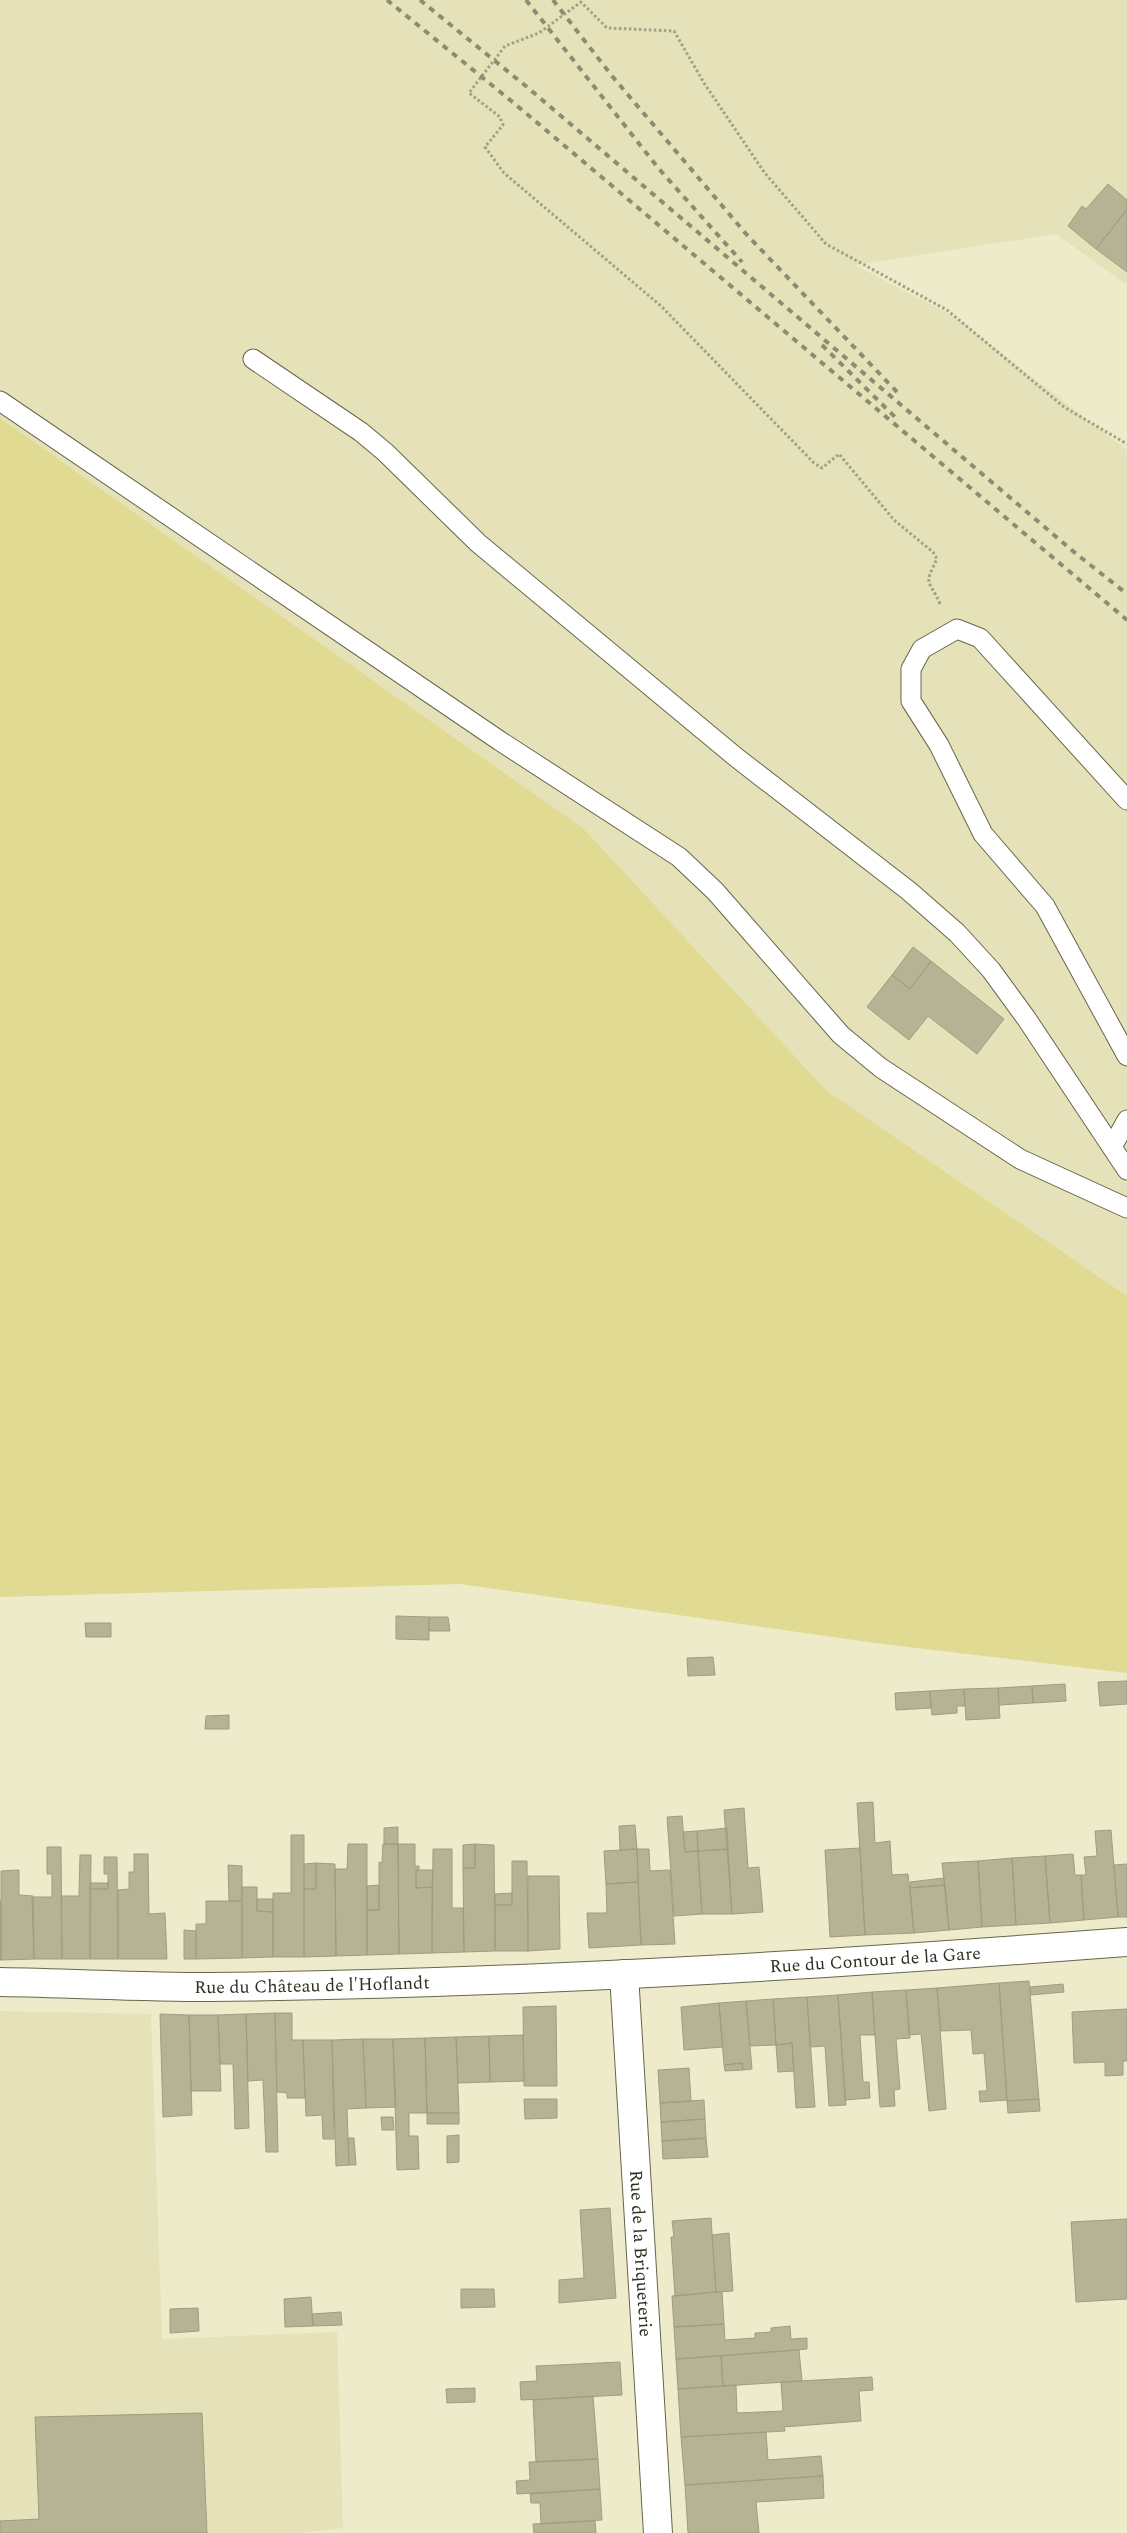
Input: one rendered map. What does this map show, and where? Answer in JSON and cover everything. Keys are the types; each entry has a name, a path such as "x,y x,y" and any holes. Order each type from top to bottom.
{"street":[{"name":"Rue du Contour de la Gare","path":"624,1974 850,1963 1127,1942"},
{"name":"Rue du Château de l'Hoflandt","path":"0,1982 209,1987 460,1981 624,1974"},
{"name":"Rue de la Briqueterie","path":"624,1974 658,2533"}],"lane":[{"path":"252,359 360,432 390,457 478,544 737,758 909,892 957,933 991,970 1026,1018 1127,1170"},
{"path":"0,401 500,741 679,857 709,885 840,1035 881,1068 1020,1159 1127,1208"},
{"path":"1127,800 980,638 958,629 922,649 911,670 911,701 939,744 983,834 1045,906 1127,1056"},
{"path":"1112,1147 1127,1120"}],"path":[{"path":"952,632 937,596 928,584 928,575 937,559 933,552 894,520 839,454 822,468 814,463 661,306 504,173 488,154 485,147 504,125 500,116 469,93 505,46 539,33 581,2 607,28 674,31 704,84 764,172 826,244 947,310 1064,407 1127,444"}],"shaded area":[{"path":"0,0 1127,0 1127,285 1056,234 855,265 955,317 1127,450 1127,1296 826,1090 584,829 0,418"},
{"path":"0,418 584,829 826,1090 1127,1296 1127,1673 875,1643 460,1584 0,1597"},
{"path":"0,2011 151,2014 162,2339 337,2332 343,2528 299,2533 0,2533"}],"building":[{"path":"1108,184 1127,200 1127,209 1096,249 1068,226 1082,206 1086,209"},
{"path":"1127,209 1127,272 1096,249"},
{"path":"913,947 931,961 910,989 892,975"},
{"path":"931,961 1004,1019 977,1054 928,1016 909,1040 867,1007 892,975 910,989"},
{"path":"396,1616 429,1617 429,1640 396,1639"},
{"path":"429,1617 448,1617 450,1631 429,1631"},
{"path":"85,1623 111,1623 111,1637 86,1637"},
{"path":"713,1657 715,1675 688,1676 687,1658"},
{"path":"1127,1681 1127,1704 1100,1706 1098,1682"},
{"path":"1065,1684 1066,1701 1033,1703 1032,1686"},
{"path":"1032,1686 1033,1703 999,1705 998,1688"},
{"path":"998,1688 1000,1718 966,1720 964,1689"},
{"path":"964,1689 965,1706 957,1706 957,1713 932,1715 930,1691"},
{"path":"930,1691 931,1708 896,1710 895,1693"},
{"path":"229,1715 229,1729 205,1729 206,1716"},
{"path":"873,1802 875,1843 890,1841 892,1875 908,1874 914,1933 865,1935 857,1803"},
{"path":"744,1808 748,1868 759,1867 763,1912 732,1914 724,1810"},
{"path":"682,1816 685,1852 698,1851 702,1914 674,1916 667,1817"},
{"path":"635,1825 637,1849 620,1850 619,1826"},
{"path":"398,1827 398,1844 384,1844 384,1828"},
{"path":"727,1828 728,1849 698,1851 697,1831"},
{"path":"1111,1830 1118,1917 1084,1920 1081,1875 1086,1875 1084,1857 1097,1856 1095,1831"},
{"path":"697,1831 698,1851 685,1852 683,1832"},
{"path":"291,1835 304,1835 304,1957 273,1957 273,1893 291,1893"},
{"path":"348,1844 367,1844 367,1955 336,1956 335,1869 347,1869"},
{"path":"383,1844 398,1844 399,1954 367,1955 367,1910 379,1910 379,1862 382,1863"},
{"path":"398,1844 415,1844 415,1866 419,1866 419,1870 416,1870 416,1888 432,1887 432,1953 399,1954"},
{"path":"475,1844 494,1845 495,1951 464,1952 463,1868 475,1868"},
{"path":"475,1844 475,1868 463,1868 463,1845"},
{"path":"47,1847 61,1847 62,1959 34,1959 32,1897 52,1897 52,1874 47,1874"},
{"path":"860,1848 865,1935 830,1937 825,1850"},
{"path":"433,1849 452,1849 452,1908 463,1908 464,1952 432,1953"},
{"path":"637,1849 649,1849 650,1871 670,1870 675,1944 641,1945"},
{"path":"637,1849 638,1882 606,1884 604,1851"},
{"path":"728,1849 732,1914 702,1914 698,1851"},
{"path":"134,1854 148,1854 149,1914 165,1913 167,1959 118,1959 118,1890 129,1889 129,1872 134,1872"},
{"path":"1073,1854 1075,1875 1081,1875 1084,1920 1050,1923 1045,1856"},
{"path":"80,1855 91,1855 90,1959 62,1959 61,1896 79,1896"},
{"path":"1045,1856 1050,1923 1016,1925 1012,1858"},
{"path":"104,1857 117,1857 118,1959 90,1959 90,1889 108,1889 108,1874 104,1874"},
{"path":"1012,1858 1016,1925 982,1927 978,1861"},
{"path":"512,1861 527,1861 528,1951 495,1951 495,1905 512,1905"},
{"path":"978,1861 982,1927 949,1930 942,1863"},
{"path":"316,1863 316,1889 304,1889 304,1864"},
{"path":"316,1863 335,1864 336,1956 304,1957 304,1889 316,1889"},
{"path":"1127,1864 1127,1917 1118,1917 1114,1865"},
{"path":"228,1865 242,1866 242,1901 229,1901"},
{"path":"19,1870 19,1895 33,1896 34,1959 1,1960 1,1871"},
{"path":"416,1870 433,1870 432,1887 416,1888"},
{"path":"528,1876 559,1876 560,1949 528,1951"},
{"path":"944,1878 945,1885 910,1888 910,1882"},
{"path":"638,1882 641,1945 589,1948 587,1913 607,1913 606,1884"},
{"path":"90,1883 108,1883 108,1889 90,1889"},
{"path":"379,1885 379,1910 367,1910 367,1886"},
{"path":"945,1885 949,1930 914,1933 910,1888"},
{"path":"242,1887 257,1887 257,1911 273,1912 273,1957 242,1958"},
{"path":"512,1893 512,1905 495,1905 495,1894"},
{"path":"257,1899 273,1899 273,1912 257,1911"},
{"path":"1,1901 1,1960 0,1960"},
{"path":"206,1901 242,1901 242,1958 196,1959 196,1924 206,1924"},
{"path":"184,1930 196,1931 196,1959 184,1959"},
{"path":"1029,1981 1039,2099 1007,2101 999,1983"},
{"path":"999,1983 1007,2100 980,2102 979,2091 987,2091 984,2053 973,2054 971,2030 941,2031 937,1988"},
{"path":"1063,1984 1064,1992 1031,1995 1030,1987"},
{"path":"937,1988 946,2109 929,2111 921,2034 909,2035 906,1990"},
{"path":"906,1990 910,2038 896,2039 900,2089 894,2090 895,2106 880,2107 872,1992"},
{"path":"872,1992 875,2035 860,2035 863,2082 869,2082 870,2098 845,2100 838,1995"},
{"path":"838,1995 846,2105 829,2106 825,2046 810,2047 807,1997"},
{"path":"807,1997 815,2107 796,2108 792,2043 776,2045 773,1999"},
{"path":"773,1999 776,2045 750,2046 746,2001"},
{"path":"746,2001 752,2069 743,2070 742,2063 724,2065 719,2003"},
{"path":"719,2003 723,2047 684,2050 681,2007"},
{"path":"556,2006 557,2086 524,2086 523,2007"},
{"path":"1127,2009 1127,2061 1123,2061 1123,2075 1105,2076 1105,2062 1074,2063 1072,2012"},
{"path":"275,2013 278,2152 266,2152 263,2080 248,2081 246,2014"},
{"path":"275,2013 292,2013 292,2040 303,2040 305,2098 287,2098 287,2093 277,2092"},
{"path":"160,2014 189,2015 192,2115 163,2117"},
{"path":"246,2014 249,2128 235,2129 233,2064 220,2064 218,2015"},
{"path":"189,2015 218,2015 221,2091 191,2091"},
{"path":"523,2035 524,2081 490,2082 489,2036"},
{"path":"489,2036 490,2082 458,2083 456,2037"},
{"path":"456,2037 459,2113 427,2113 425,2038"},
{"path":"425,2038 427,2113 409,2113 409,2136 418,2136 419,2169 397,2170 393,2039"},
{"path":"363,2039 366,2108 347,2109 349,2165 336,2166 332,2040"},
{"path":"363,2039 393,2039 396,2107 366,2108"},
{"path":"303,2040 332,2040 334,2139 323,2139 322,2115 306,2116"},
{"path":"792,2043 794,2071 778,2072 776,2045"},
{"path":"742,2063 743,2070 725,2071 724,2065"},
{"path":"689,2068 691,2101 660,2103 658,2070"},
{"path":"524,2099 557,2099 557,2118 525,2119"},
{"path":"1039,2099 1040,2111 1008,2113 1007,2101"},
{"path":"704,2100 705,2119 661,2122 660,2103"},
{"path":"427,2113 459,2113 459,2124 427,2124"},
{"path":"381,2117 393,2117 394,2130 382,2130"},
{"path":"705,2119 706,2138 662,2141 661,2122"},
{"path":"459,2135 459,2162 447,2163 447,2136"},
{"path":"348,2138 354,2138 356,2165 349,2165"},
{"path":"706,2138 708,2157 663,2159 662,2141"},
{"path":"610,2208 616,2298 559,2303 559,2280 584,2278 580,2210"},
{"path":"711,2218 716,2292 675,2296 671,2237 674,2237 672,2221"},
{"path":"1127,2219 1127,2299 1076,2302 1071,2222"},
{"path":"729,2233 733,2291 716,2292 712,2235"},
{"path":"461,2289 494,2289 495,2307 461,2308"},
{"path":"722,2292 724,2324 674,2327 672,2296"},
{"path":"311,2297 313,2326 285,2327 284,2299"},
{"path":"198,2308 199,2331 170,2333 170,2309"},
{"path":"341,2312 342,2325 313,2326 312,2314"},
{"path":"724,2324 725,2340 755,2338 755,2333 771,2332 771,2328 790,2326 791,2339 807,2338 807,2349 676,2359 674,2327"},
{"path":"799,2350 802,2381 723,2386 721,2356"},
{"path":"721,2356 723,2386 678,2389 676,2359"},
{"path":"620,2362 622,2395 521,2400 520,2382 537,2381 536,2366"},
{"path":"872,2377 873,2390 859,2391 861,2421 784,2427 785,2431 681,2437 678,2389 736,2385 737,2413 783,2411 781,2382"},
{"path":"475,2388 475,2402 447,2403 446,2389"},
{"path":"593,2396 598,2459 536,2462 533,2400"},
{"path":"202,2413 207,2533 0,2533 0,2521 39,2519 35,2417"},
{"path":"766,2432 768,2460 821,2456 823,2476 685,2485 681,2437"},
{"path":"598,2459 600,2489 517,2494 516,2481 530,2480 529,2462"},
{"path":"823,2476 824,2498 756,2502 759,2533 688,2533 685,2485"},
{"path":"600,2489 602,2520 541,2524 540,2503 531,2503 530,2494"},
{"path":"595,2521 596,2533 534,2533 533,2524"}],"railway":[{"path":"387,0 515,104 1127,620"},
{"path":"420,0 527,87 1074,552 1127,594"},
{"path":"526,0 659,169 742,262"},
{"path":"553,0 612,76 747,235 897,392"},
{"path":"822,345 897,419"}]}
